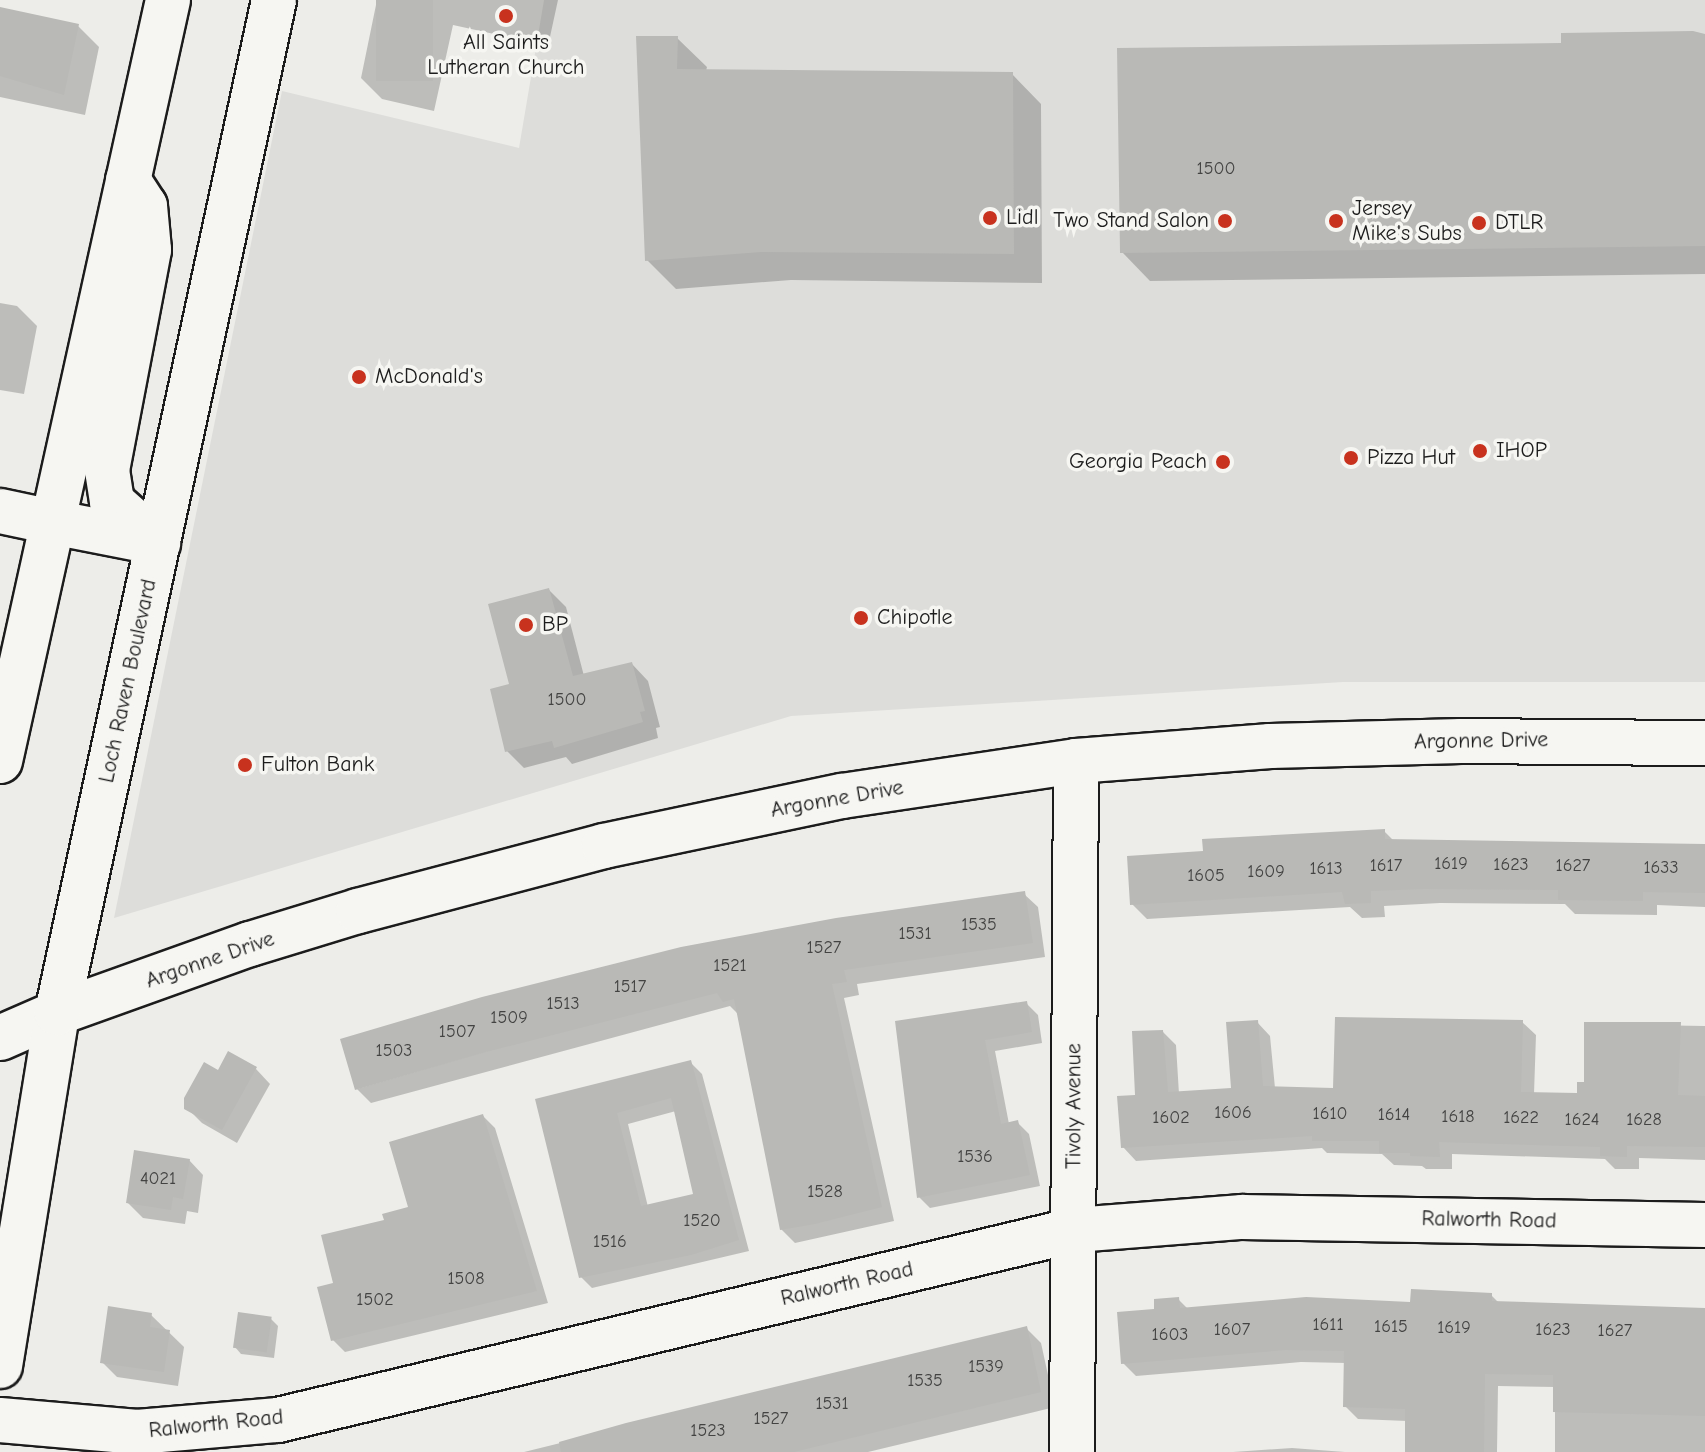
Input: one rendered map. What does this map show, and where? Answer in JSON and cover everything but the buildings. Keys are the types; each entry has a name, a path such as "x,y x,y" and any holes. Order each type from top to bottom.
{"main road":[{"path":"0,761 168,0"},
{"name":"Loch Raven Boulevard","path":"0,1366 57,1013 274,0"},
{"path":"128,180 145,206 149,250 107,470 112,502 158,543"},
{"path":"0,511 158,543"},
{"name":"Argonne Drive","path":"0,1038 57,1013 250,944 506,870 842,796 1076,761 1355,743 1705,743"},
{"name":"Tivoly Avenue","path":"1072,1452 1076,761"},
{"name":"Ralworth Road","path":"0,1420 137,1432 278,1420 1075,1230 1242,1217 1705,1225"}],"shaded area":[{"path":"544,0 1705,0 1705,682 1343,682 791,716 114,918 282,91 519,148"}],"place":[{"name":"All Saints Lutheran Church","path":"506,16"},
{"name":"Lidl","path":"990,218"},
{"name":"Two Stand Salon","path":"1225,221"},
{"name":"Jersey Mike's Subs","path":"1336,221"},
{"name":"DTLR","path":"1479,223"},
{"name":"McDonald's","path":"359,377"},
{"name":"IHOP","path":"1480,451"},
{"name":"Pizza Hut","path":"1351,458"},
{"name":"Georgia Peach","path":"1223,462"},
{"name":"Chipotle","path":"861,618"},
{"name":"BP","path":"526,625"},
{"name":"Fulton Bank","path":"245,765"}]}
